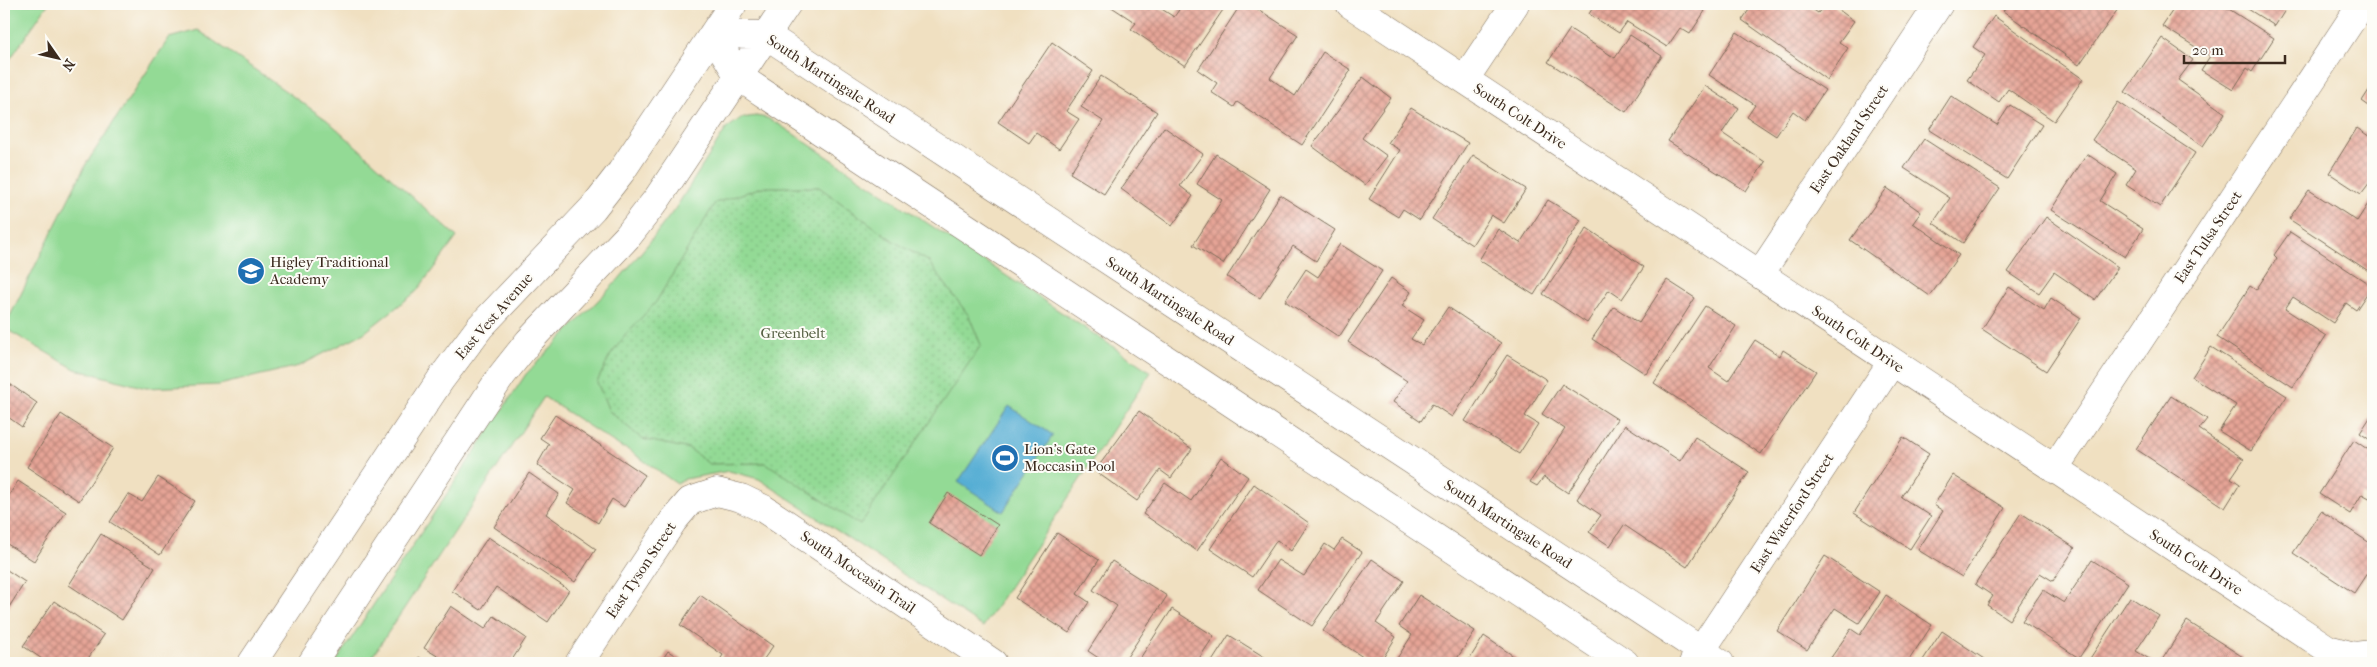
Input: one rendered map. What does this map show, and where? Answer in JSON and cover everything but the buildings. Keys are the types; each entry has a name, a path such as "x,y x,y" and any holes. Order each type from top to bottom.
{"street":[{"name":"East Vest Avenue","path":"252,663 441,379 480,327 593,208 621,172 733,4"},
{"path":"312,663 502,375 528,342 628,236 657,199 787,4"},
{"name":"South Colt Drive","path":"1350,4 2328,649 2354,656 2373,655"},
{"path":"1465,79 1515,4"},
{"name":"East Oakland Street","path":"1760,274 1939,4"},
{"name":"East Tulsa Street","path":"2054,469 2362,4"},
{"name":"South Martingale Road","path":"713,34 766,35 1705,659"},
{"path":"713,34 739,77 1625,663"},
{"name":"East Waterford Street","path":"1705,659 1892,362"},
{"name":"East Tyson Street","path":"579,663 673,521 690,501 717,492"},
{"name":"South Moccasin Trail","path":"717,492 741,498 764,509 993,663"}],"green space":[{"path":"4,4 48,4 4,68"},
{"path":"198,30 327,120 457,237 416,292 364,333 299,366 219,385 146,388 75,369 4,328 86,164 169,38"},
{"path":"756,116 767,118 780,125 1151,372 983,627 759,479 729,471 685,479 677,484 627,449 544,397 368,663 335,663 526,374 619,279 648,244 675,209 726,129 741,118"},
{"name":"Greenbelt","path":"762,187 819,187 895,242 928,261 969,316 981,345 860,525 766,463 709,464 690,449 642,439 609,411 597,382 610,356 627,333 656,302 715,203"}],"water":[{"path":"1009,406 1053,435 1003,512 958,482"}],"place":[{"name":"Higley Traditional Academy","path":"251,271"},
{"name":"Lion's Gate Moccasin Pool","path":"1005,458"}]}
